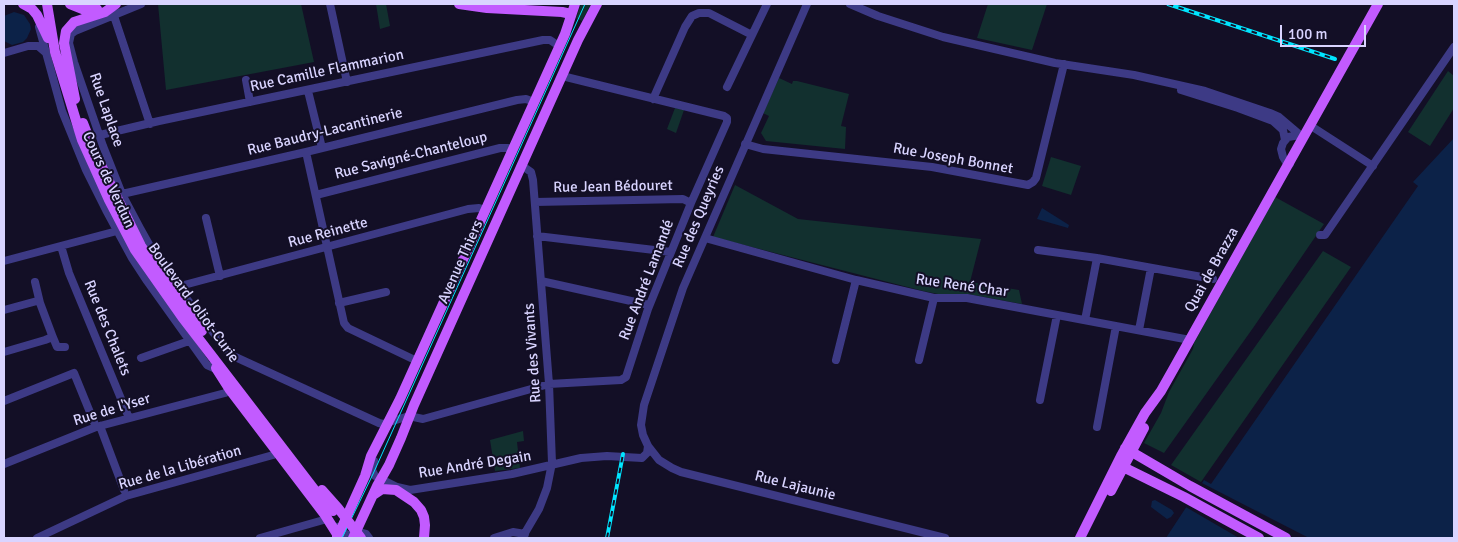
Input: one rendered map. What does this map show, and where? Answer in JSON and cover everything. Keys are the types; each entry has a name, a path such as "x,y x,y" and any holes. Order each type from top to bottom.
{"main road":[{"path":"25,4 42,22 68,108 82,140"},
{"name":"Boulevard Joliot-Curie","path":"47,4 62,77 82,140 109,200 135,250 182,317 317,493 328,515"},
{"name":"Boulevard Joliot-Curie","path":"54,4 61,50 75,99 93,149 141,246 237,388 322,490"},
{"path":"70,4 91,11 103,8 109,4"},
{"path":"75,99 64,43 66,31 74,22 105,12 116,4"},
{"path":"459,4 487,8 562,12 572,17 578,25 586,24"},
{"name":"Avenue Thiers","path":"339,534 365,476 371,456 392,421 417,361 568,26 575,4"},
{"name":"Avenue Thiers","path":"356,537 373,495 401,438 409,416 521,166 586,24 598,4"},
{"name":"Quai de Brazza","path":"1080,538 1128,450 1145,412 1161,391 1290,164 1302,136 1311,126 1378,4"},
{"path":"182,317 218,370 237,388 277,452 328,515 356,537"},
{"path":"1128,450 1286,538"},
{"path":"1120,465 1259,538"},
{"name":"Quai de Brazza","path":"1086,538 1120,465"},
{"path":"373,495 382,489 400,491 421,510 425,525 424,538"},
{"path":"322,490 328,515 337,534 339,534"},
{"path":"322,490 338,508 356,537"}],"street":[{"name":"Cours de Verdun","path":"25,4 39,29 66,120 86,170 117,232 147,281 207,365 218,370"},
{"path":"141,4 114,16 150,124"},
{"path":"330,4 347,82"},
{"path":"572,17 580,4"},
{"path":"586,24 587,16 593,4"},
{"path":"727,88 767,4"},
{"name":"Rue des Queyries","path":"648,446 641,425 642,414 672,318 704,238 807,4"},
{"path":"850,4 878,16 941,37 1064,64 1134,75 1206,91 1279,117 1302,136"},
{"path":"562,76 653,99 687,23 694,15 709,13 752,35"},
{"name":"Rue Laplace","path":"114,16 79,29 71,34 69,43 74,62 122,194 155,255 179,289 228,352 234,357 379,423 383,424 392,421"},
{"path":"4,53 28,46 36,41 39,29"},
{"name":"Rue Camille Flammarion","path":"100,135 546,39 559,46"},
{"path":"28,46 40,47 45,52"},
{"path":"1320,235 1325,236 1454,47"},
{"name":"Rue Joseph Bonnet","path":"746,144 763,149 932,167 1028,185 1036,178 1064,64"},
{"path":"1134,75 1273,121 1282,130 1285,140"},
{"path":"246,80 250,102"},
{"path":"308,90 322,148"},
{"name":"Rue Baudry-Lacantinerie","path":"122,194 128,191 306,152 517,100 526,99 534,102"},
{"name":"Rue André Lamandé","path":"549,384 624,379 649,305 727,122 727,118 724,116 653,99"},
{"path":"1311,126 1373,166"},
{"path":"1290,164 1284,160 1281,149 1288,137 1302,136"},
{"name":"Rue Savigné-Chanteloup","path":"316,195 500,148 512,151"},
{"path":"306,152 344,324 348,328 417,361"},
{"name":"Rue des Vivants","path":"521,166 531,172 535,202 549,384 552,466 547,488 524,536"},
{"name":"Rue Jean Bédouret","path":"535,202 683,199 691,203"},
{"name":"Rue Reinette","path":"179,289 220,276 468,209 479,208 485,210"},
{"path":"206,218 220,276"},
{"path":"4,260 117,232"},
{"path":"538,236 671,252"},
{"name":"Rue René Char","path":"704,238 856,280 934,298 967,298 1190,340"},
{"name":"Rue des Chalets","path":"61,246 69,273 129,418"},
{"path":"1038,250 1097,258 1213,279"},
{"path":"1086,320 1097,258"},
{"path":"1140,330 1151,268"},
{"path":"836,360 856,280"},
{"path":"541,281 649,305"},
{"path":"35,282 40,302 57,347 65,347"},
{"path":"339,303 386,292"},
{"path":"918,360 934,298"},
{"path":"4,310 35,301 40,302"},
{"path":"1040,400 1057,315"},
{"path":"1097,427 1116,326"},
{"path":"4,352 45,340 52,335"},
{"path":"141,358 189,340"},
{"path":"4,401 74,373 124,490"},
{"path":"400,491 382,476 373,474 372,466 392,421 409,416 423,419 549,384"},
{"name":"Rue de l'Yser","path":"4,464 98,426 225,393 237,388"},
{"path":"382,476 400,429 400,424 392,421"},
{"name":"Rue André Degain","path":"400,491 512,474 595,456 642,458 648,446"},
{"name":"Rue Lajaunie","path":"648,446 664,464 681,472 944,538"},
{"name":"Rue de la Libération","path":"37,538 126,496 277,452"},
{"path":"260,538 328,515"},
{"path":"494,538 513,532 524,536"},
{"path":"339,534 356,537 365,534 369,538"}],"green space":[{"path":"158,4 301,4 314,62 166,90"},
{"path":"376,4 386,4 390,26 380,29"},
{"path":"581,4 591,4 582,21 576,18"},
{"path":"988,4 1047,4 1032,50 977,38"},
{"path":"1448,71 1454,76 1454,108 1430,146 1408,132"},
{"path":"779,78 792,84 793,81 797,81 849,94 841,126 846,127 845,149 766,141 761,133 769,116 763,113"},
{"path":"675,108 684,110 676,133 667,129"},
{"path":"1051,157 1081,166 1071,195 1042,186"},
{"path":"735,185 798,219 981,239 970,282 1019,290 1022,304 968,294 943,295 923,291 713,237"},
{"path":"1275,197 1324,224 1164,453 1144,443 1193,349 1194,343"},
{"path":"1323,251 1351,267 1201,482 1171,465"},
{"path":"523,431 524,441 517,442 520,468 495,471 490,440"}],"water":[{"path":"14,12 24,15 31,29 23,42 12,45 4,41 4,16"},
{"path":"1454,138 1454,538 1166,538 1204,480 1211,484 1418,186 1413,182"},
{"path":"1042,208 1069,225 1068,228 1037,219"},
{"path":"1155,500 1172,510 1174,513 1171,517 1167,519 1151,507 1152,501"}],"pier":[{"path":"1200,482 1309,538 1239,538 1184,506"}],"tram line":[{"path":"342,538 373,474 585,4"}],"railway":[{"path":"1168,4 1335,59"},
{"path":"607,538 623,454"}]}
